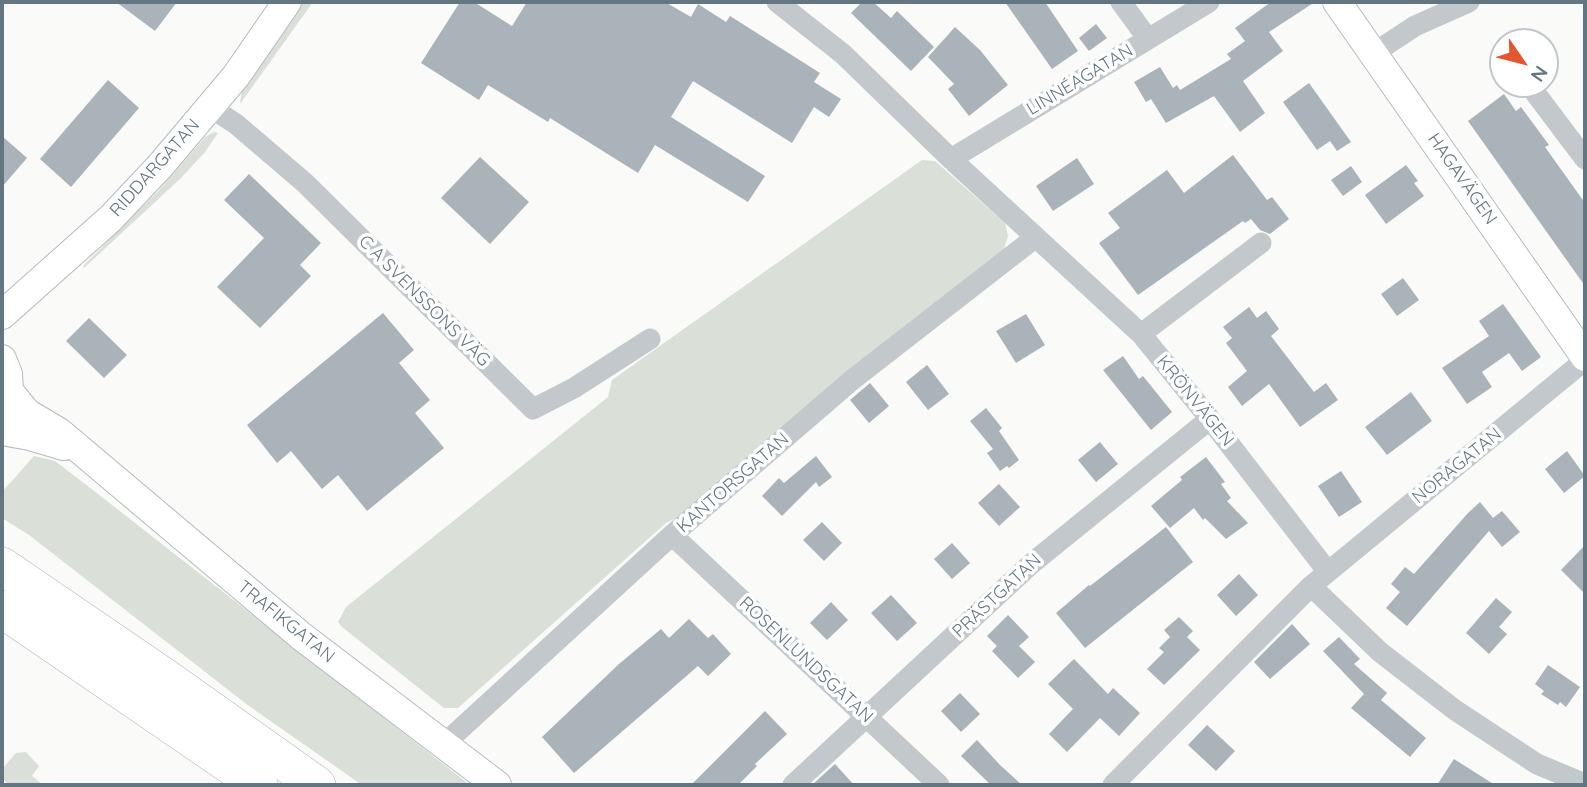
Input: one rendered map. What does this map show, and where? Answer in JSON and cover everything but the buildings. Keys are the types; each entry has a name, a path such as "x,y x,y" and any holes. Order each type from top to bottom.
{"highway":[{"path":"2,566 317,785"},
{"path":"2,609 259,785"}],"street":[{"name":"RIDDARGATAN","path":"2,315 111,218 160,166 236,76 287,2"},
{"name":"KRÖNVÄGEN","path":"777,2 843,54 951,159 1141,334 1328,572"},
{"path":"1121,2 1148,39"},
{"name":"LINNÉAGATAN","path":"951,159 1209,2"},
{"name":"HAGAVÄGEN","path":"1337,2 1585,358"},
{"path":"1374,52 1400,34 1458,4"},
{"path":"1539,98 1585,159"},
{"name":"C A SVENSSONS VÄG","path":"210,107 236,124 305,183 533,409 574,388 650,339"},
{"name":"KANTORSGATAN","path":"443,744 672,536 852,380 1036,237"},
{"path":"1141,334 1261,243"},
{"name":"NORAGATAN","path":"1328,572 1585,358"},
{"path":"2,359 8,374 5,402"},
{"name":"TRAFIKGATAN","path":"5,402 59,432 301,636 497,785"},
{"name":"PRÄSTGATAN","path":"793,785 1031,564 1210,419"},
{"name":"TRAFIKGATAN","path":"2,431 30,436 81,452"},
{"name":"ROSENLUNDSGATAN","path":"672,536 939,785"},
{"path":"1113,785 1328,572"},
{"path":"1311,586 1380,652 1455,710 1537,764 1585,784"}],"shaded area":[{"path":"302,2 313,2 240,104 242,89"},
{"path":"214,132 218,133 205,152 181,178 84,268 83,266 159,190 205,137"},
{"path":"922,160 935,161 1005,223 1008,236 1003,252 682,515 666,523 458,708 444,708 338,622 346,607 608,397 612,380"},
{"path":"34,456 55,461 470,785 362,785 249,706 29,535 2,518 2,492"},
{"path":"26,752 39,766 32,776 43,785 9,785 2,778 2,769 16,753"}]}
